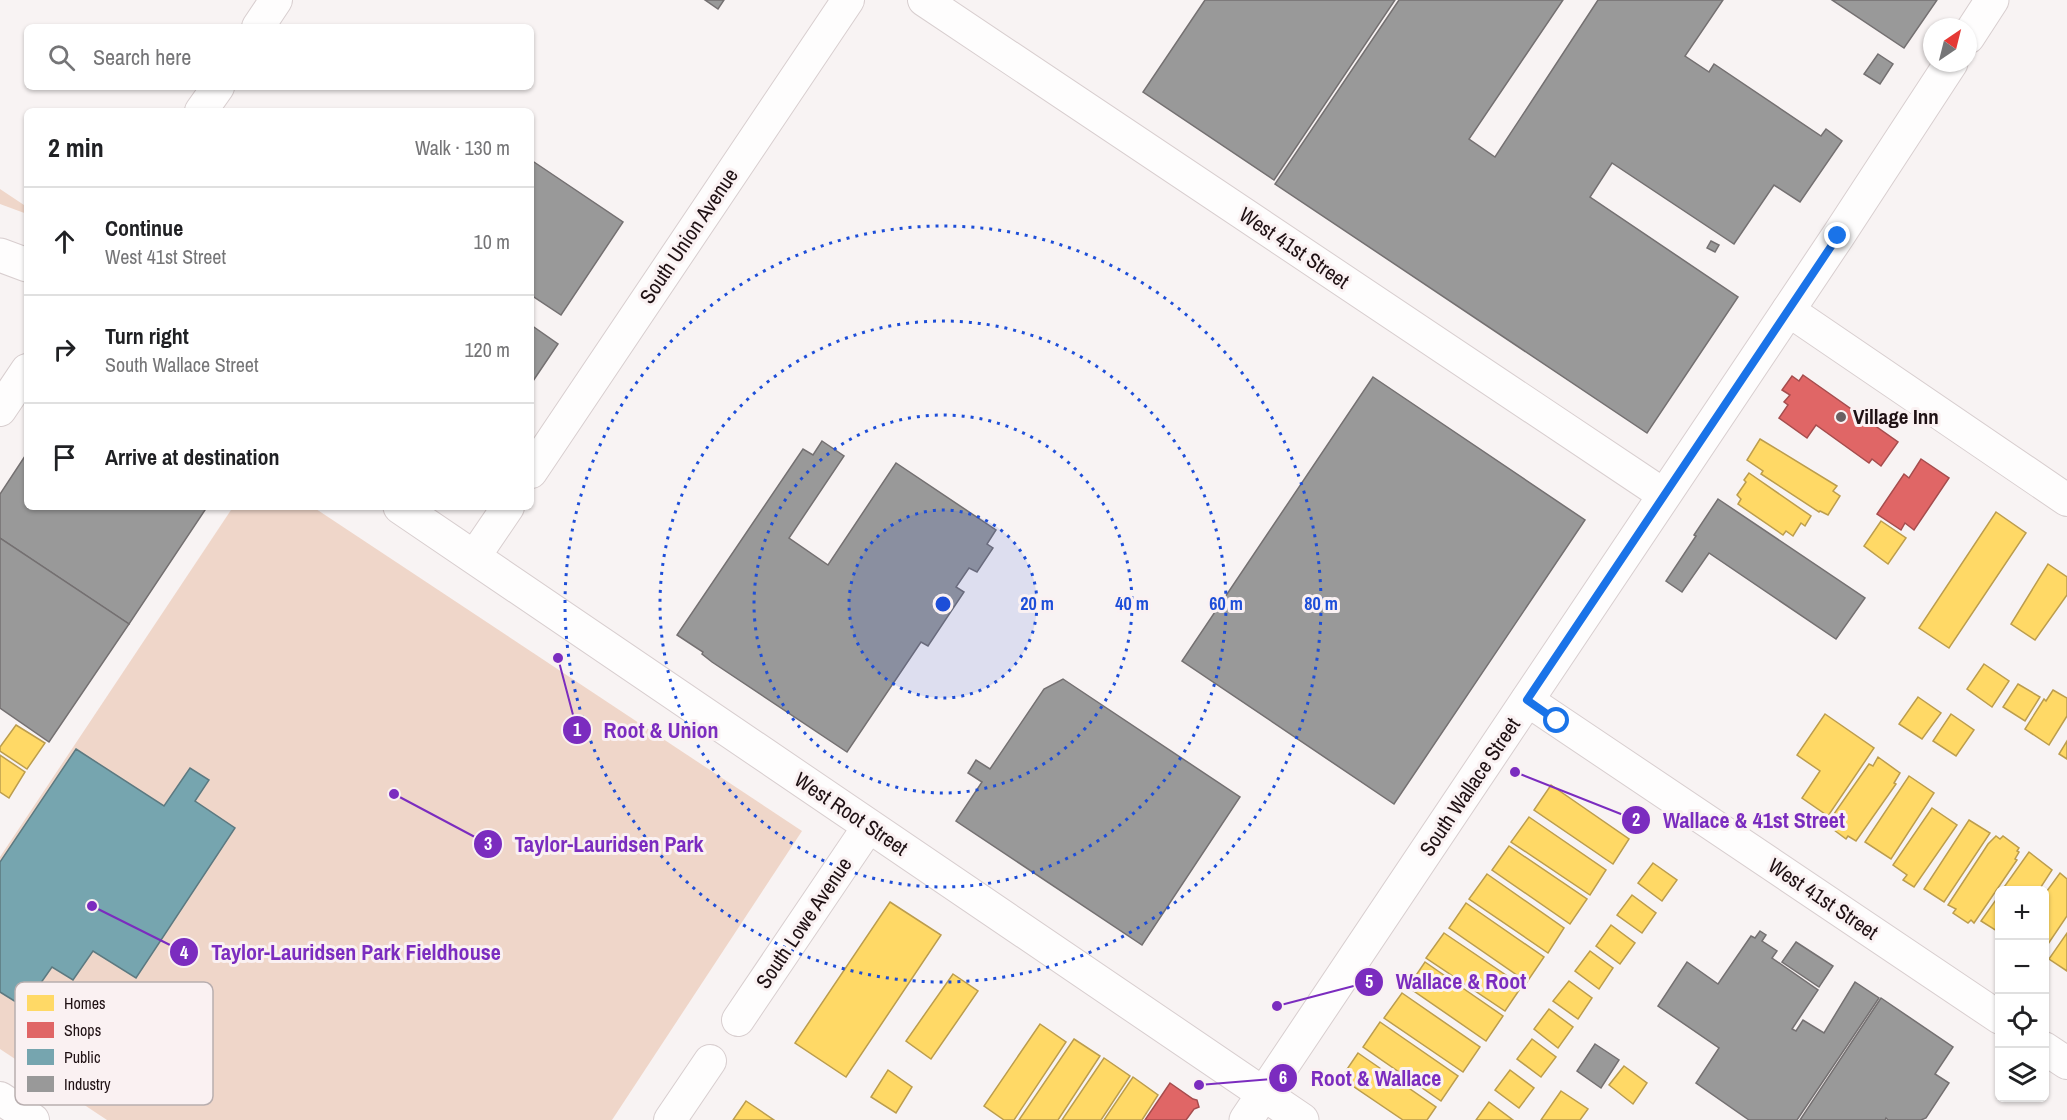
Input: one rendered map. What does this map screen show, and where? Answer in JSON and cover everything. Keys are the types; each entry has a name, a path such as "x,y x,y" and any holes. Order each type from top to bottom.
{"street":[{"path":"260,24 276,0"},
{"name":"South Union Avenue","path":"534,468 848,0"},
{"name":"West 41st Street","path":"924,0 1664,495"},
{"path":"1977,23 1992,0"},
{"name":"South Wallace Street","path":"1255,1107 1945,72"},
{"path":"203,108 216,90"},
{"path":"0,255 24,264"},
{"path":"1788,310 2067,500"},
{"path":"0,410 24,374"},
{"name":"West Root Street","path":"404,510 869,826 1255,1107 1302,1120"},
{"path":"474,557 506,510"},
{"name":"West 41st Street","path":"1527,700 1995,1015"},
{"name":"South Lowe Avenue","path":"738,1020 869,826"},
{"path":"2049,1051 2067,1063"},
{"path":"670,1120 710,1061"},
{"path":"0,1098 33,1120"}],"shaded area":[{"path":"0,189 24,205 24,213 0,204"},
{"path":"231,510 318,510 802,831 612,1120 107,1120 84,1105 213,1105 213,982 15,982 15,1059 0,1049 0,857"}],"building: Homes":[{"path":"1760,439 1837,486 1833,491 1840,496 1828,515 1819,512 1761,474 1763,471 1747,460"},
{"path":"1749,473 1811,516 1805,526 1801,523 1793,536 1786,531 1783,535 1738,504 1741,499 1737,495"},
{"path":"1996,512 2026,533 1949,648 1919,628"},
{"path":"1881,521 1906,538 1888,564 1864,546"},
{"path":"2048,564 2067,577 2067,595 2035,640 2011,624"},
{"path":"1984,664 2009,681 1992,707 1967,689"},
{"path":"2018,684 2040,697 2025,721 2003,707"},
{"path":"2053,690 2067,698 2067,716 2049,745 2025,729 2044,699 2046,701"},
{"path":"1918,697 1941,713 1922,739 1899,724"},
{"path":"1825,714 1874,748 1828,816 1802,798 1820,771 1797,755"},
{"path":"1951,714 1974,730 1956,756 1933,741"},
{"path":"16,725 45,743 27,769 0,751 0,747"},
{"path":"2067,741 2067,759 2059,754"},
{"path":"0,755 25,772 9,798 0,792"},
{"path":"1878,757 1900,773 1894,783 1896,784 1856,841 1848,836 1846,839 1830,827 1833,824 1829,821 1869,764 1873,766"},
{"path":"1909,776 1934,793 1891,859 1865,842"},
{"path":"1551,785 1629,839 1613,864 1534,810"},
{"path":"1932,808 1957,825 1914,887 1903,880 1907,875 1893,865"},
{"path":"1529,817 1606,870 1590,895 1511,842"},
{"path":"1969,820 1990,833 1944,902 1924,889"},
{"path":"1996,836 2000,839 2003,836 2019,848 2015,859 2017,860 1999,886 1995,886 1995,892 1974,923 1971,920 1968,923 1953,913 1956,909 1948,905 1988,844"},
{"path":"1509,846 1587,899 1570,924 1492,870"},
{"path":"2029,852 2052,870 2042,886 2005,886"},
{"path":"1653,863 1677,880 1662,901 1638,883"},
{"path":"2060,873 2067,879 2067,916 2049,943 2049,940 2049,888"},
{"path":"1487,874 1564,928 1548,953 1469,899"},
{"path":"1632,895 1656,913 1642,933 1617,915"},
{"path":"1995,901 1995,930 1981,921"},
{"path":"890,902 941,935 846,1077 795,1043"},
{"path":"1466,903 1544,957 1527,982 1449,928"},
{"path":"1611,925 1635,943 1620,964 1596,946"},
{"path":"1444,933 1522,986 1505,1011 1426,958"},
{"path":"2067,933 2067,971 2049,959"},
{"path":"1590,951 1613,968 1599,989 1575,971"},
{"path":"1425,962 1503,1016 1486,1041 1408,987"},
{"path":"953,974 978,991 931,1059 906,1041"},
{"path":"1569,981 1592,998 1578,1019 1553,1001"},
{"path":"1402,993 1480,1047 1463,1072 1384,1018"},
{"path":"1549,1009 1573,1027 1558,1048 1534,1029"},
{"path":"1380,1022 1458,1076 1441,1101 1363,1047"},
{"path":"1040,1024 1066,1042 1014,1120 1004,1120 984,1106"},
{"path":"1074,1039 1100,1056 1058,1120 1019,1120"},
{"path":"1532,1039 1556,1057 1541,1077 1517,1059"},
{"path":"1358,1053 1436,1107 1427,1120 1403,1120 1341,1078"},
{"path":"1104,1058 1130,1076 1101,1120 1062,1120"},
{"path":"1624,1066 1647,1083 1633,1104 1609,1085"},
{"path":"888,1070 912,1087 896,1113 871,1097"},
{"path":"1510,1070 1534,1088 1519,1108 1495,1090"},
{"path":"1133,1077 1158,1095 1142,1120 1104,1120"},
{"path":"1561,1091 1588,1109 1580,1120 1541,1120"},
{"path":"746,1101 774,1120 733,1120"},
{"path":"1489,1102 1513,1120 1476,1120"}],"building: Shops":[{"path":"1803,375 1898,442 1881,466 1872,459 1869,463 1816,425 1807,438 1779,418 1788,405 1784,402 1790,395 1782,390 1792,376 1799,381"},
{"path":"1921,459 1949,478 1914,530 1905,523 1901,530 1877,514 1904,474 1909,478"},
{"path":"1170,1083 1197,1100 1199,1107 1194,1109 1186,1120 1145,1120"}],"building: Public":[{"path":"76,749 164,806 190,768 209,780 195,801 235,828 136,978 93,951 73,980 52,967 42,982 15,982 15,1001 0,992 0,862"}],"building: Industry":[{"path":"705,0 724,0 718,9"},
{"path":"1205,0 1395,0 1274,180 1143,92"},
{"path":"1399,0 1563,0 1469,139 1495,157 1598,0 1723,0 1685,56 1709,72 1714,64 1821,136 1826,129 1842,141 1800,202 1774,185 1734,244 1612,163 1590,197 1738,297 1647,433 1275,184"},
{"path":"1832,0 1937,0 1904,48"},
{"path":"1878,54 1893,64 1880,84 1864,74"},
{"path":"534,162 623,222 561,315 534,297"},
{"path":"1711,241 1719,245 1715,252 1707,248"},
{"path":"534,327 558,344 534,380"},
{"path":"1373,377 1585,520 1394,804 1182,661"},
{"path":"822,441 844,456 789,538 828,565 896,463 996,530 987,544 993,548 977,572 969,568 956,587 964,592 928,646 921,642 847,752 712,662 702,654 703,652 677,635 803,449 813,455"},
{"path":"24,458 24,510 205,510 129,624 0,538 0,494"},
{"path":"1718,499 1865,598 1836,639 1709,553 1682,592 1666,581"},
{"path":"0,538 129,624 49,742 0,708"},
{"path":"1063,679 1240,797 1142,945 956,821 982,782 968,773 976,760 990,769 1044,689"},
{"path":"1760,931 1766,935 1762,941 1777,951 1772,958 1818,990 1792,1029 1796,1031 1803,1020 1824,1033 1855,982 1879,998 1797,1120 1749,1120 1696,1083 1719,1048 1658,1006 1687,962 1718,984 1751,936 1755,938"},
{"path":"1796,942 1833,966 1819,987 1782,962"},
{"path":"1881,998 1953,1047 1935,1074 1949,1083 1926,1118 1921,1120 1888,1120 1886,1118 1885,1120 1800,1120"},
{"path":"1595,1044 1619,1060 1601,1088 1577,1071"}],"place":[{"name":"Village Inn","path":"1841,417"},
{"name":"Root & Union","path":"558,658"},
{"name":"Wallace & 41st Street","path":"1515,772"},
{"name":"Taylor-Lauridsen Park","path":"394,794"},
{"name":"Taylor-Lauridsen Park Fieldhouse","path":"92,906"},
{"name":"Wallace & Root","path":"1277,1006"},
{"name":"Root & Wallace","path":"1199,1085"}],"route":[{"path":"1557,721 1527,700 1838,236"}]}
